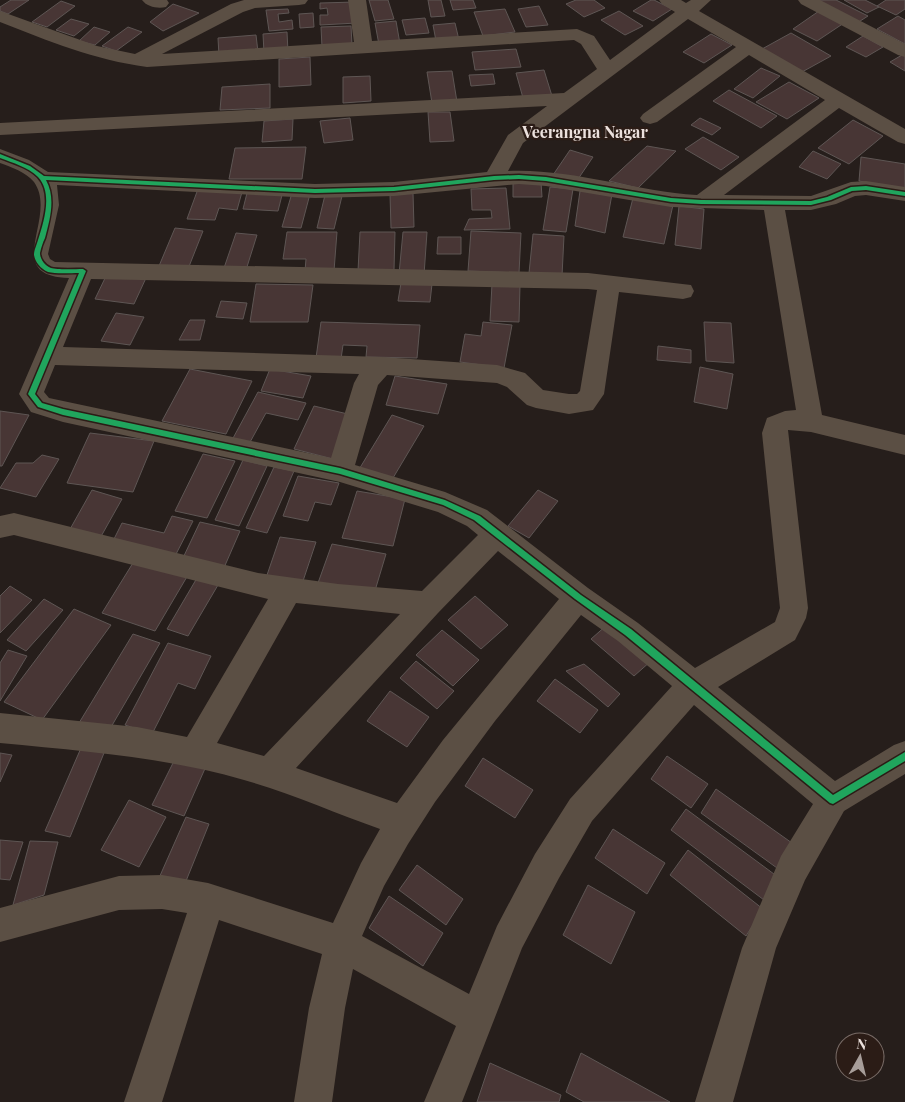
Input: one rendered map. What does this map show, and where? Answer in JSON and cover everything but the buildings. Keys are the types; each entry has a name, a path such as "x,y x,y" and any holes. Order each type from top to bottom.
{"street":[{"path":"138,60 237,8 253,3 299,0"},
{"path":"357,0 364,48"},
{"path":"668,0 694,6 748,47 905,138"},
{"path":"807,0 905,51"},
{"path":"494,178 515,139 694,6"},
{"path":"0,16 104,53 138,60 170,60 577,34 588,40 607,70"},
{"path":"650,118 748,47"},
{"path":"701,202 838,98"},
{"path":"0,129 567,99"},
{"path":"0,156 26,166 42,178 50,198 38,254 40,263 50,270 609,283 683,291"},
{"path":"42,178 332,191 394,189 494,178 546,179 671,200 701,202 822,201 851,189 866,188 905,194"},
{"path":"773,202 812,422"},
{"path":"83,271 30,394 40,405 72,414 340,471 445,503 477,518 578,597 628,632 833,800"},
{"path":"46,356 382,366 497,374 516,380 536,398 569,404 584,403 592,394 609,283"},
{"path":"340,471 366,383 373,372 382,366"},
{"path":"443,1102 509,938 547,866 581,810 692,686 785,631 792,618 794,608 775,433 776,425 783,420 793,418 905,445"},
{"path":"0,527 14,524 258,585 338,596 428,604"},
{"path":"270,774 428,604 498,533"},
{"path":"195,753 289,590"},
{"path":"313,1102 335,968 352,918 376,870 440,768 578,597"},
{"path":"0,728 137,742 195,753 245,765 405,822"},
{"path":"714,1102 759,948 793,868 833,800 905,756"},
{"path":"0,925 119,893 162,892 208,900 343,944 477,1018"},
{"path":"143,1102 208,900"}],"cycle path":[{"path":"0,156 33,170 42,178 47,186 49,205 37,254 40,263 50,270 83,271 31,394 40,405 63,412 340,471 445,503 477,518 578,597 628,632 833,800 905,756"},
{"path":"42,178 315,191 394,189 519,177 546,179 671,200 701,202 811,203 829,199 851,189 866,188 905,194"}],"district":[{"name":"Veerangna Nagar","path":"585,131"}]}
